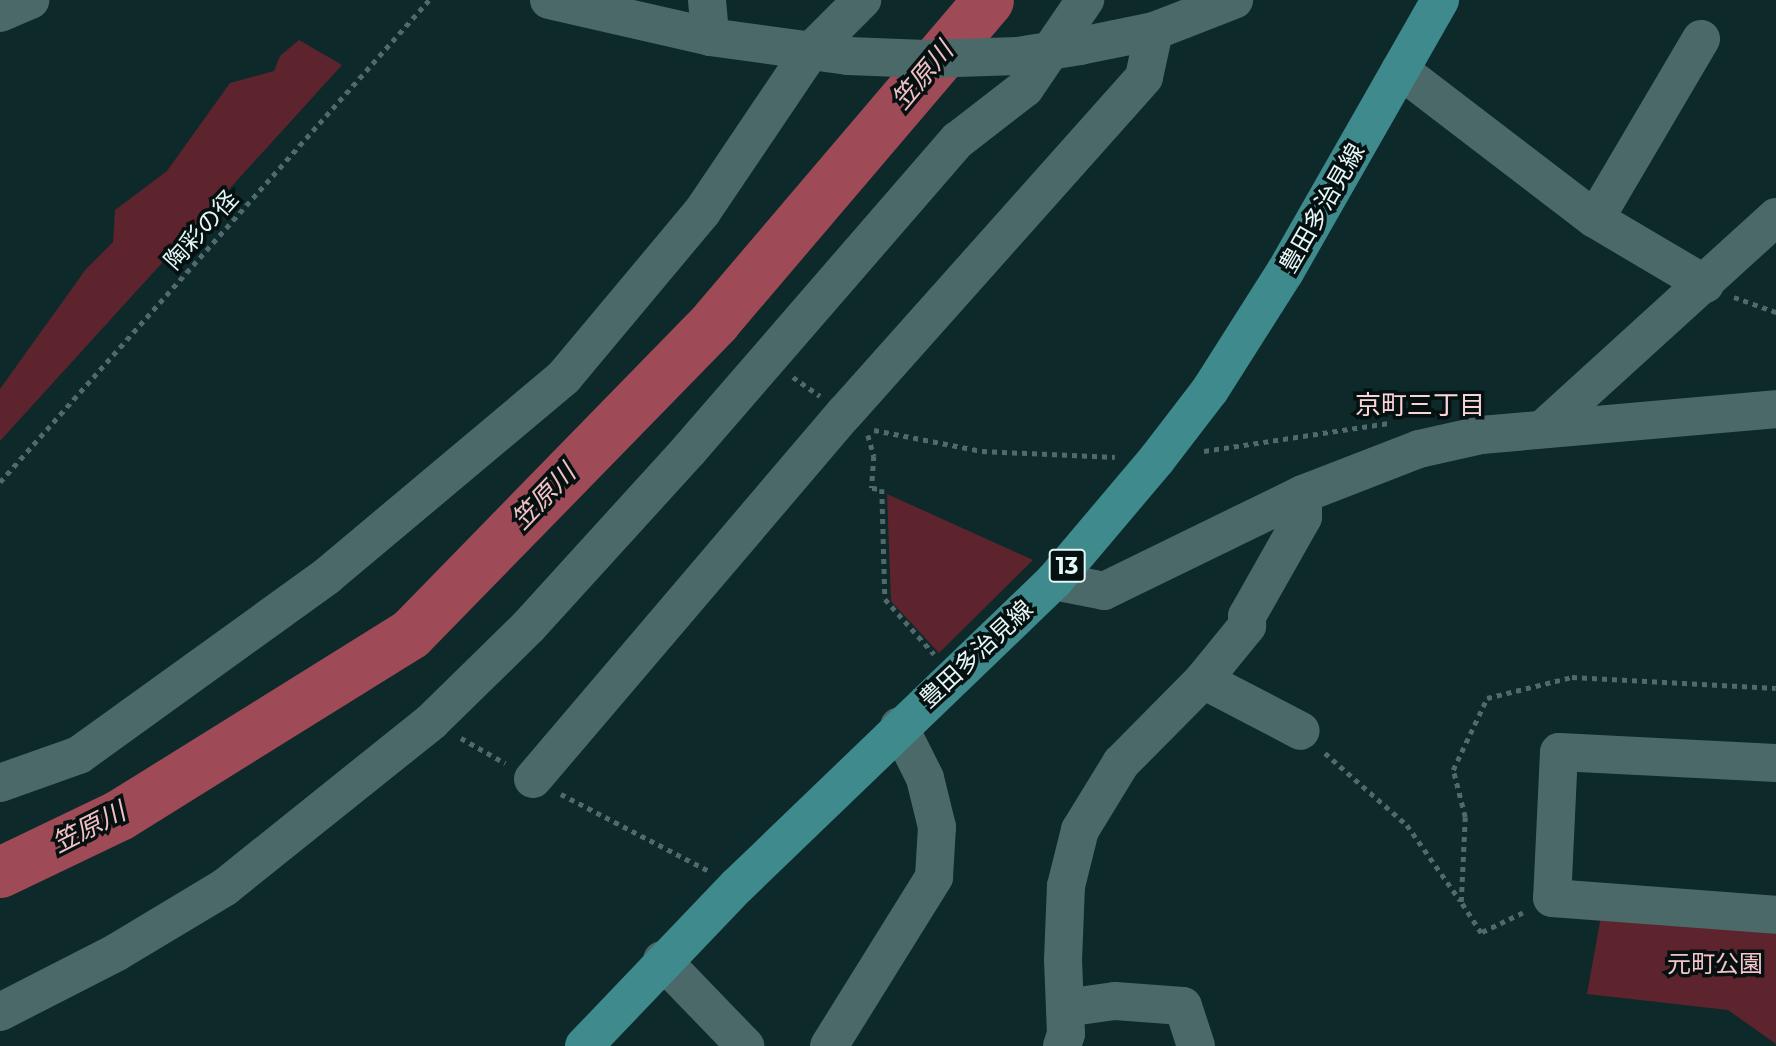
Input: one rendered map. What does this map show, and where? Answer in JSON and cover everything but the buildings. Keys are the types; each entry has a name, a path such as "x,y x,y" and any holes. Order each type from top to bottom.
{"main road":[{"name":"豊田多治見線","path":"584,1046 662,960 899,726 1055,581 1157,459 1209,390 1285,272 1440,0"}],"street":[{"path":"0,13 30,0"},
{"path":"549,0 708,18 810,52 848,56 1036,53 1154,31 1234,0"},
{"path":"0,783 79,755 327,576 564,377 702,212 810,52 862,0"},
{"path":"0,1012 117,952 225,887 432,721 528,627 769,360 958,140 1025,88 1036,53 1085,0"},
{"path":"533,779 844,414 1144,77 1154,31"},
{"path":"1595,219 1701,38"},
{"path":"1400,70 1595,219 1705,284"},
{"path":"1544,429 1776,217"},
{"path":"1055,581 1104,591 1303,494 1419,449 1481,435 1776,409"},
{"path":"1062,1046 1066,886 1080,830 1121,763 1203,680 1247,626 1247,615 1303,517 1303,494"},
{"path":"1203,680 1301,731"},
{"path":"829,1046 934,877 937,827 928,790 899,726"},
{"path":"1776,763 1559,752 1552,898 1776,915"},
{"path":"662,960 745,1046"},
{"path":"1065,1008 1115,1001 1183,1006 1196,1046"}],"path":[{"name":"陶彩の径","path":"0,482 429,0"},
{"path":"1705,284 1776,312"},
{"path":"769,360 844,414"},
{"path":"953,676 885,598 881,489 872,488 874,456 865,426 982,451 1157,459 1395,422"},
{"path":"432,721 533,779 737,886"},
{"path":"1301,731 1407,824 1461,902"}],"green space":[{"path":"299,40 342,65 0,441 0,389 86,269 113,242 115,210 167,171 230,83 274,71 280,56"},
{"path":"887,494 1033,560 939,653 891,601"},
{"name":"元町公園","path":"1602,911 1776,924 1776,1044 1728,1010 1587,994"}],"waterway":[{"name":"笠原川","path":"0,872 119,815 410,634 715,321 988,0"}],"district":[{"name":"京町三丁目","path":"1420,406"}]}
